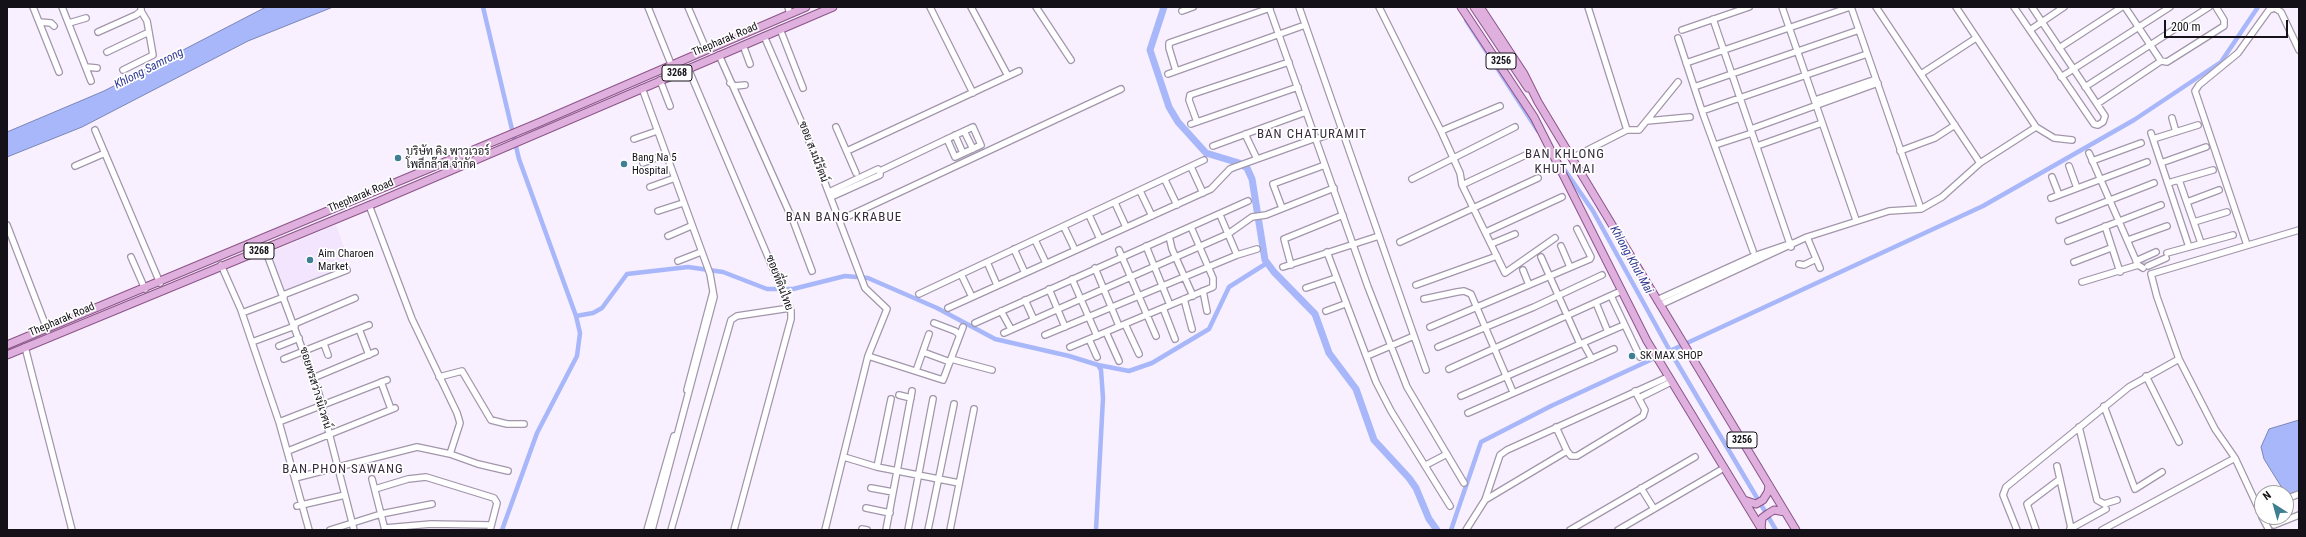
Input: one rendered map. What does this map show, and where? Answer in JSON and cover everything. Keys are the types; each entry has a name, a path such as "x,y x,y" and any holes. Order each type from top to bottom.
{"main road":[{"name":"Thepharak Road","path":"7,345 160,283 509,135 706,49 789,10 806,7"},
{"name":"Thepharak Road","path":"7,355 221,265 265,249 833,7"},
{"name":"3256","path":"1461,7 1534,117"},
{"name":"3256","path":"1466,7 1521,92 1652,350 1762,530"},
{"name":"3256","path":"1474,7 1522,75"},
{"name":"3256","path":"1480,7 1512,55 1538,102 1796,530"},
{"path":"1744,500 1760,502 1768,492 1769,485"},
{"path":"1762,530 1761,523 1767,514 1774,510 1785,512"}],"street":[{"path":"33,7 59,72"},
{"path":"62,7 91,81"},
{"path":"648,7 671,64"},
{"path":"688,7 706,49"},
{"path":"930,7 973,93"},
{"path":"971,7 1008,76"},
{"path":"1036,7 1071,60"},
{"path":"1182,11 1193,7"},
{"path":"1299,7 1426,370"},
{"path":"1378,7 1441,131 1460,173 1462,185 1507,273 1555,238"},
{"path":"1588,7 1627,130"},
{"path":"1682,30 1749,7"},
{"path":"1782,7 1856,220"},
{"path":"1686,63 1850,7 1921,209"},
{"path":"1876,7 1980,163"},
{"path":"1956,7 2036,127 2054,138 2072,140"},
{"path":"2014,7 2061,77 2096,125 2105,118 2032,7"},
{"path":"2030,30 2064,7"},
{"path":"2059,48 2122,7"},
{"path":"2125,7 2161,61"},
{"path":"2061,77 2170,7"},
{"path":"2085,87 2209,7"},
{"path":"2097,104 2161,61 2167,62 2224,26 2224,20 2216,7"},
{"path":"1176,72 1169,43 1269,8 1344,215 1353,244 1407,387 1464,483"},
{"path":"2246,245 2195,91 2199,85 2238,53 2270,10 2275,8 2281,12 2299,50"},
{"path":"98,32 141,9 147,21 153,55 123,70"},
{"path":"69,23 86,18"},
{"path":"1713,19 1791,244"},
{"path":"40,22 51,23 54,26"},
{"path":"1168,74 1305,25"},
{"path":"780,29 803,88"},
{"path":"1694,87 1859,30"},
{"path":"107,52 149,32"},
{"name":"ซอย ส.มนีรัตน์","path":"764,36 797,111 840,220 863,284 868,293 886,305 887,309 868,356"},
{"path":"1678,38 1702,111 1753,251"},
{"path":"1921,74 1976,38"},
{"path":"743,45 750,64"},
{"path":"1702,111 1867,54"},
{"path":"719,55 794,224 812,270"},
{"path":"1198,122 1189,100 1190,95 1289,62"},
{"path":"86,67 97,68"},
{"name":"ซอยที่ดินไทย","path":"688,68 790,308 791,319 734,530"},
{"path":"846,151 1019,71"},
{"path":"660,80 670,106"},
{"path":"1715,146 1816,103 1877,81"},
{"path":"730,82 735,86 745,85"},
{"path":"1572,158 1627,130 1639,130 1678,82"},
{"path":"1191,124 1298,87"},
{"path":"642,88 691,226 710,274 713,291 683,411 647,530"},
{"path":"840,220 1121,89"},
{"path":"1441,131 1500,106"},
{"path":"1213,146 1306,112"},
{"path":"1647,121 1690,117"},
{"path":"2172,118 2176,132"},
{"path":"1756,146 1822,123"},
{"path":"1900,150 1935,138 1955,125"},
{"path":"2153,140 2198,125"},
{"path":"836,127 856,173"},
{"path":"1412,179 1515,127"},
{"path":"1658,302 1807,237 1856,220 1889,211 1921,209 1942,197 1980,163 2036,127"},
{"path":"830,195 880,175 880,172 955,135 973,128 981,146 955,157 947,139"},
{"path":"95,130 160,283"},
{"path":"948,308 1211,189 1230,169 1255,159 1342,130"},
{"path":"634,139 657,131"},
{"path":"964,131 973,149"},
{"path":"2151,133 2189,247"},
{"path":"1245,134 1255,159"},
{"path":"955,135 963,153"},
{"path":"2092,161 2141,143"},
{"path":"2161,163 2206,147"},
{"path":"75,166 105,153"},
{"path":"2089,153 2128,240 2142,265"},
{"path":"643,163 666,154"},
{"path":"1462,185 1530,154"},
{"path":"919,294 1165,180 1204,160"},
{"path":"2051,198 2148,162"},
{"path":"1282,208 1273,184 1326,165"},
{"path":"2069,166 2077,188"},
{"path":"1191,167 1203,192"},
{"path":"2168,183 2213,170"},
{"path":"2052,177 2060,195"},
{"path":"650,187 674,178"},
{"path":"1400,242 1538,178"},
{"path":"1165,180 1177,205"},
{"path":"2179,180 2201,243"},
{"path":"2059,220 2154,183"},
{"path":"1004,333 1228,234 1252,217 1266,215 1334,188"},
{"path":"2187,202 2219,190"},
{"path":"1140,191 1152,216"},
{"path":"1486,232 1562,197"},
{"path":"975,323 1095,268 1121,253 1146,246 1220,215 1248,201"},
{"path":"658,211 683,203"},
{"path":"1115,203 1126,228"},
{"path":"369,205 396,282 457,413 460,423 450,454"},
{"path":"2068,241 2119,220 2162,205"},
{"path":"2194,222 2227,212"},
{"path":"1089,215 1100,239"},
{"path":"1220,215 1237,255"},
{"path":"1291,264 1284,239 1344,215"},
{"path":"7,225 47,329"},
{"path":"668,236 691,226"},
{"path":"1064,226 1075,250"},
{"path":"2105,226 2120,272"},
{"path":"2128,240 2167,226"},
{"path":"1070,347 1213,287 1214,284 1191,227"},
{"path":"1430,327 1477,308 1591,257 1577,229"},
{"path":"2254,496 2235,458 2215,429 2179,359 2151,277 2153,272 2299,230"},
{"path":"1491,244 1515,234"},
{"path":"2082,282 2155,262 2189,247 2233,235"},
{"path":"1169,236 1176,258 1193,296"},
{"path":"1283,267 1379,236"},
{"path":"1807,237 1820,268"},
{"path":"1035,240 1046,263"},
{"path":"1146,246 1161,287 1170,305"},
{"path":"1561,246 1570,267"},
{"path":"2074,262 2111,248"},
{"name":"ซอยพรสว่างนิเวศน์","path":"265,249 284,296 322,406 354,530"},
{"path":"1014,249 1025,273"},
{"path":"1045,335 1237,255 1257,249"},
{"path":"678,261 701,252"},
{"path":"1327,252 1345,304 1385,400 1450,506"},
{"path":"2142,265 2156,252"},
{"path":"1121,253 1156,336"},
{"path":"1416,285 1497,256"},
{"path":"131,257 145,289"},
{"path":"1541,257 1568,316 1592,359"},
{"path":"1799,264 1804,265 1816,259"},
{"path":"987,262 997,285"},
{"path":"2155,262 2160,270"},
{"path":"221,265 242,313 279,422 295,478 300,506 309,530"},
{"path":"1095,268 1111,308 1139,354"},
{"path":"242,313 347,270"},
{"path":"1522,270 1529,285"},
{"path":"961,274 972,297"},
{"path":"1438,347 1602,275"},
{"path":"1306,288 1336,278"},
{"path":"1072,279 1097,336"},
{"path":"1049,289 1065,327"},
{"path":"1203,291 1207,311"},
{"path":"1424,299 1464,291 1471,294 1513,392"},
{"path":"1449,369 1596,304 1621,291"},
{"path":"1611,296 1640,357"},
{"path":"252,342 355,298"},
{"path":"1184,299 1192,328"},
{"path":"1025,300 1034,320"},
{"path":"1326,311 1345,304"},
{"path":"1596,304 1608,332"},
{"path":"671,530 731,320 737,316 790,308"},
{"path":"1163,308 1175,340"},
{"path":"1001,311 1011,329"},
{"path":"934,323 955,331 960,335"},
{"path":"284,359 369,325"},
{"path":"1461,396 1624,325"},
{"path":"826,530 868,356 943,380 963,327"},
{"path":"313,378 372,353 360,329"},
{"path":"1106,332 1119,361"},
{"path":"916,371 929,334"},
{"path":"1367,356 1414,336"},
{"path":"279,346 299,338"},
{"path":"1088,340 1097,357"},
{"path":"324,344 328,355"},
{"path":"25,347 72,530"},
{"path":"1468,413 1614,349"},
{"path":"923,352 950,361 992,370"},
{"path":"2017,530 2003,490 2104,406 2146,376 2179,359"},
{"path":"439,376 462,371 491,420 507,424 524,424"},
{"path":"2146,376 2179,442"},
{"path":"279,422 387,380"},
{"path":"1466,530 1484,500 1500,455 1507,450 1635,391 1670,380"},
{"path":"1639,398 1670,380"},
{"path":"288,451 393,409 381,382"},
{"path":"886,530 912,391"},
{"path":"1556,427 1567,451 1571,456 1577,456 1643,416 1645,410 1635,391"},
{"path":"899,396 911,398"},
{"path":"877,467 891,399"},
{"path":"908,530 933,399"},
{"path":"928,530 954,404"},
{"path":"2104,406 2135,489 2162,472"},
{"path":"950,530 974,409"},
{"path":"2079,427 2097,500 2104,504 2116,500"},
{"path":"295,478 417,447 450,454 478,464 508,471"},
{"path":"1484,500 1567,451"},
{"path":"1426,465 1447,454"},
{"path":"844,457 877,467 959,483"},
{"path":"1570,530 1695,457"},
{"path":"2102,530 2235,458"},
{"path":"2057,466 2070,529 2106,509"},
{"path":"1618,530 1724,468"},
{"path":"372,479 385,529 431,524 490,528 497,503 494,498 426,477 408,479 375,489"},
{"path":"2036,530 2028,504 2060,479"},
{"path":"871,488 893,492"},
{"path":"1641,488 1654,509"},
{"path":"652,530 660,490"},
{"path":"300,506 345,495"},
{"path":"330,530 381,514 432,504"},
{"path":"866,508 890,513"}],"shaded area":[{"name":"Aim Charoen Market","path":"336,225 351,267 286,293 269,253"}],"water":[{"name":"Khlong Samrong","path":"266,7 333,7 248,41 82,127 7,157 7,132 104,91"},
{"path":"2299,420 2299,492 2294,494 2294,485 2280,485 2264,459 2261,447 2269,429"}],"waterway":[{"path":"483,7 519,159 576,316 580,333 577,356 537,433 502,530"},
{"path":"1164,7 1150,50 1169,107 1178,122 1206,153 1239,163 1247,168 1252,179 1265,260 1274,272 1315,314 1329,353 1356,389 1374,440 1409,478 1416,488 1429,519 1437,530"},
{"path":"1451,530 1481,442 1551,406 1983,206 2134,120 2221,62 2258,7"},
{"name":"Khlong Khut Mai","path":"1466,20 1538,131"},
{"name":"Khlong Khut Mai","path":"1562,166 1593,211 1670,351 1776,530"},
{"path":"1098,365 1129,371 1152,363 1209,329 1229,287 1267,263"},
{"path":"576,316 593,313 602,308 627,274 688,267 723,272 767,289 793,289 845,276 868,278 937,308 995,339 1069,356 1098,365 1101,370 1103,398 1096,530"}],"place":[{"name":"บริษัท คิง พาวเวอร์ โพลีกล๊าส จำกัด","path":"398,158"},
{"name":"Bang Na 5 Hospital","path":"624,164"},
{"name":"Aim Charoen Market","path":"310,260"},
{"name":"SK MAX SHOP","path":"1632,356"}],"district":[{"name":"BAN CHATURAMIT","path":"1312,135"},
{"name":"BAN KHLONG KHUT MAI","path":"1565,162"},
{"name":"BAN BANG KRABUE","path":"844,218"},
{"name":"BAN PHON SAWANG","path":"343,470"}]}
